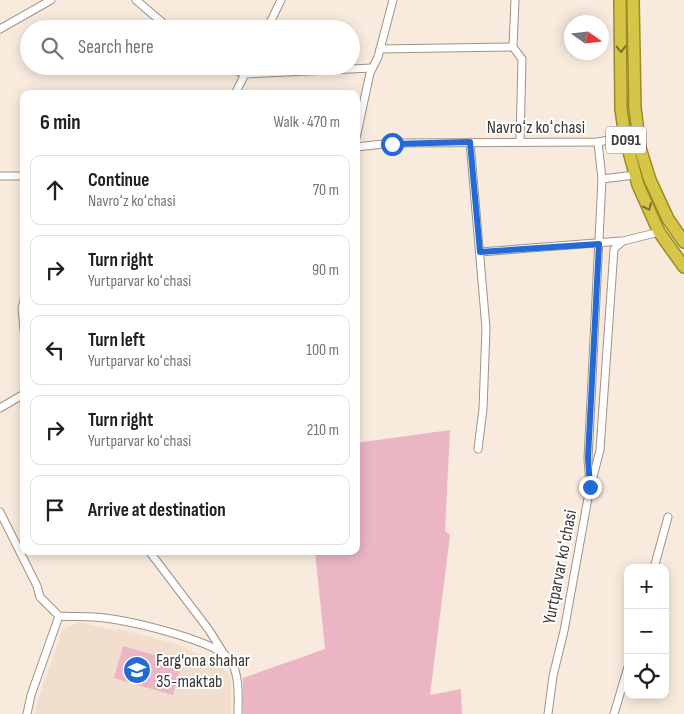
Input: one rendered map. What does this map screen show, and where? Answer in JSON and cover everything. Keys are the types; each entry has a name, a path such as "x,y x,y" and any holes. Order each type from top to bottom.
{"highway":[{"name":"D091","path":"620,0 621,109 625,137 640,190 659,232 684,267"},
{"name":"D091","path":"633,0 636,121 640,148 652,185 668,219 684,242"},
{"path":"640,190 652,185"}],"street":[{"path":"0,29 51,0"},
{"path":"136,0 159,20"},
{"path":"271,20 281,0"},
{"path":"360,119 370,73 378,57 393,0"},
{"path":"515,0 514,47 522,59 520,141"},
{"path":"380,49 514,47"},
{"path":"360,69 372,68"},
{"path":"237,90 244,75"},
{"name":"Navroʻz koʻchasi","path":"360,147 392,144 520,141 598,142 625,137"},
{"path":"470,142 486,328 483,409 478,448"},
{"name":"Yurtparvar koʻchasi","path":"548,714 553,676 569,603 590,487 588,458 602,179 598,142"},
{"path":"602,179 635,175"},
{"path":"0,176 20,176"},
{"path":"480,252 599,244 623,241 659,232"},
{"path":"590,487 600,450 614,249 623,241"},
{"path":"0,408 20,396"},
{"path":"0,512 20,552"},
{"path":"655,564 668,517"},
{"path":"22,555 37,586 40,597 59,616 104,618 176,633 226,656 230,659 237,675 238,714"},
{"path":"152,555 209,630 226,656"},
{"path":"26,714 59,616"},
{"path":"614,714 624,680"}],"shaded area":[{"path":"450,430 445,531 450,535 430,695 461,689 462,714 243,714 243,678 325,649 315,555 360,555 360,442"},
{"name":"Farg'ona shahar 35-maktab","path":"80,622 116,631 119,629 177,644 220,665 231,676 231,714 35,714 36,705 63,629"},
{"path":"123,646 182,663 173,695 114,678"}],"place":[{"name":"Farg'ona shahar 35-maktab","path":"137,670"}],"route":[{"path":"392,144 470,142 480,252 599,244 588,458 590,487"}]}
